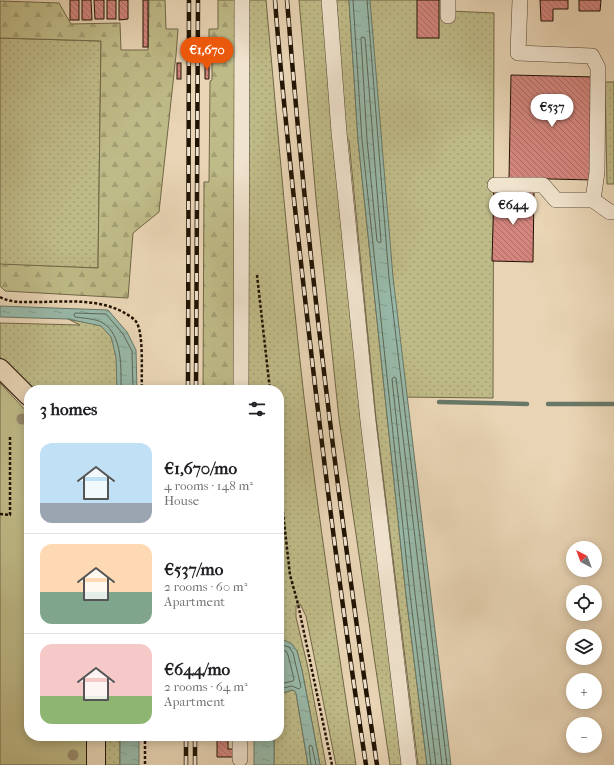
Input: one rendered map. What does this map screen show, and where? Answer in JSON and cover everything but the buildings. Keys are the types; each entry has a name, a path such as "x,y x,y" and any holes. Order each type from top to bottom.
{"main road":[{"path":"0,368 24,392"},
{"path":"96,741 96,765"}],"lane":[{"path":"241,385 242,0"},
{"path":"328,0 339,132 368,421 409,765"},
{"path":"448,0 448,16"},
{"path":"520,0 518,53 592,56 598,68 597,172 593,200"},
{"path":"495,185 544,185 556,200 593,200 610,212 614,212"},
{"path":"240,741 240,759"}],"path":[{"path":"0,297 17,302 89,302 102,304 117,309 130,316 136,321 140,336 142,385"},
{"path":"0,514 10,515 10,436"},
{"path":"284,520 290,575 298,604 332,765"},
{"path":"145,741 146,765"}],"green space":[{"path":"149,0 165,0 166,29 178,29 159,212 133,233 128,298 5,291 0,286 0,264 98,268 101,41 0,38 0,1 59,3 71,24 120,23 121,50 148,50"},
{"path":"218,0 239,0 238,385 203,385 204,182 209,182 210,81 212,80 212,61 209,60 209,29 218,29"},
{"path":"244,0 266,0 304,397 328,581 356,765 336,765 306,616 300,604 296,606 296,617 308,668 326,765 320,765 297,651 284,640 284,385 244,385"},
{"path":"299,0 323,0 405,765 390,765 339,419 316,199"},
{"path":"332,0 349,0 358,140 406,595 427,765 418,765 376,418 349,141 343,131"},
{"path":"369,0 449,0 450,11 494,13 493,398 399,397"},
{"path":"0,38 101,41 98,268 0,265"},
{"path":"605,82 614,82 614,184 607,184"},
{"path":"68,319 101,326 112,338 117,364 117,385 27,385 0,357 0,323 80,325"},
{"path":"0,383 24,409 24,741 87,741 87,765 0,765"},
{"path":"293,690 296,693 308,765 274,765 274,741 284,741 284,693"},
{"path":"103,741 120,741 120,765 102,765"}],"water":[{"path":"349,0 370,0 393,277 451,765 427,765 406,595 358,140"},
{"path":"0,306 108,310 127,332 136,350 137,385 117,385 116,357 111,337 101,326 68,319 0,317"},
{"path":"284,640 292,644 297,651 320,765 308,765 296,693 293,690 284,693"},
{"path":"120,741 139,741 139,765 120,765"},
{"path":"254,741 274,741 274,765 254,765"}],"waterway":[{"path":"439,402 527,404"},
{"path":"548,404 614,404"}],"railway":[{"path":"188,385 189,0"},
{"path":"196,385 198,0"},
{"path":"275,0 290,158 320,428 366,765"},
{"path":"287,0 304,192 325,383 377,765"},
{"path":"186,741 186,765"},
{"path":"195,741 195,765"}]}
